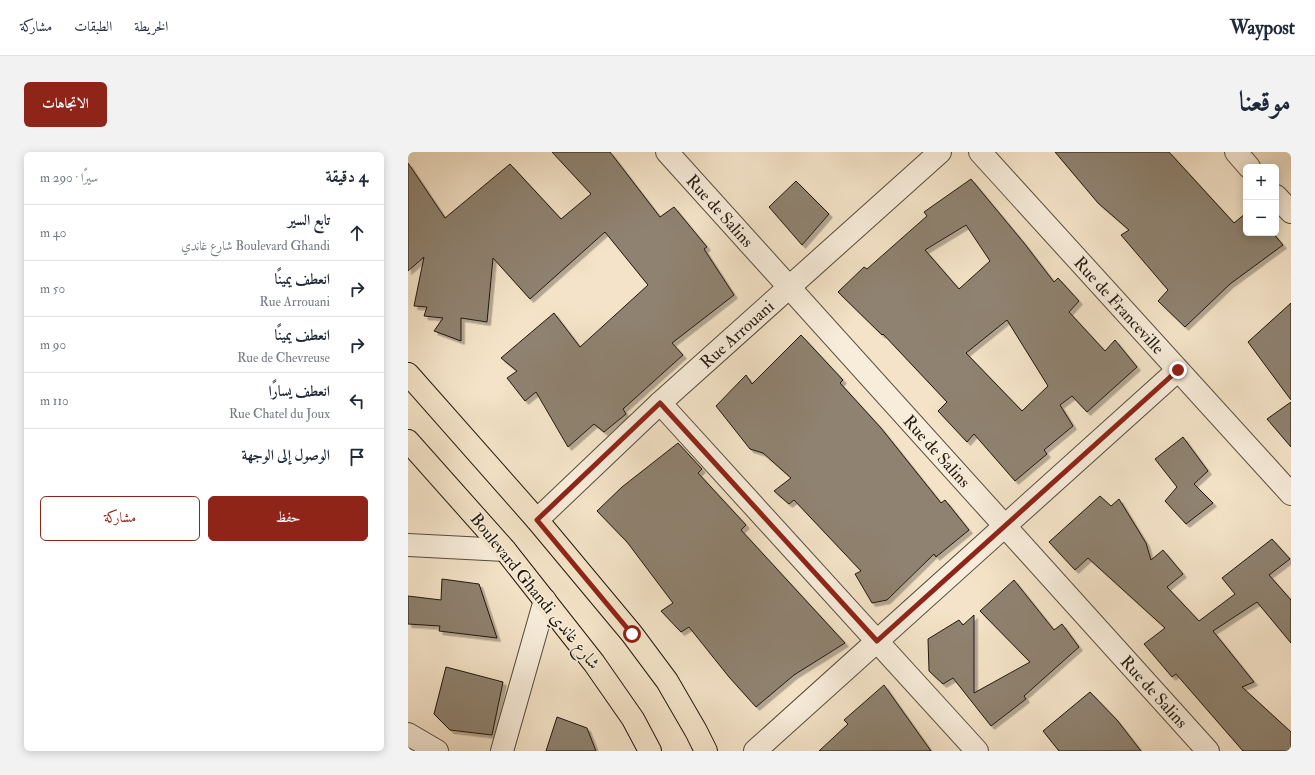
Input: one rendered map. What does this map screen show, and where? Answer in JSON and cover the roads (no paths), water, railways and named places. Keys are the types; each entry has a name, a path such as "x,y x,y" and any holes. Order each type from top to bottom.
{"main road":[{"path":"408,374 537,520 632,634 667,680 696,730 706,751"},
{"name":"Boulevard Ghandi شارع غاندي","path":"408,441 505,550 545,600 615,691 633,719 650,751"}],"street":[{"name":"Rue de Salins","path":"667,152 1208,751"},
{"name":"Rue Arrouani","path":"537,520 660,403 940,152"},
{"name":"Rue de Franceville","path":"980,152 1291,494"},
{"path":"1236,152 1246,164"},
{"path":"1279,199 1291,212"},
{"path":"755,751 1178,370"},
{"path":"660,403 976,751"},
{"path":"408,544 505,550"},
{"path":"502,751 545,600"},
{"path":"408,734 437,751"}]}
